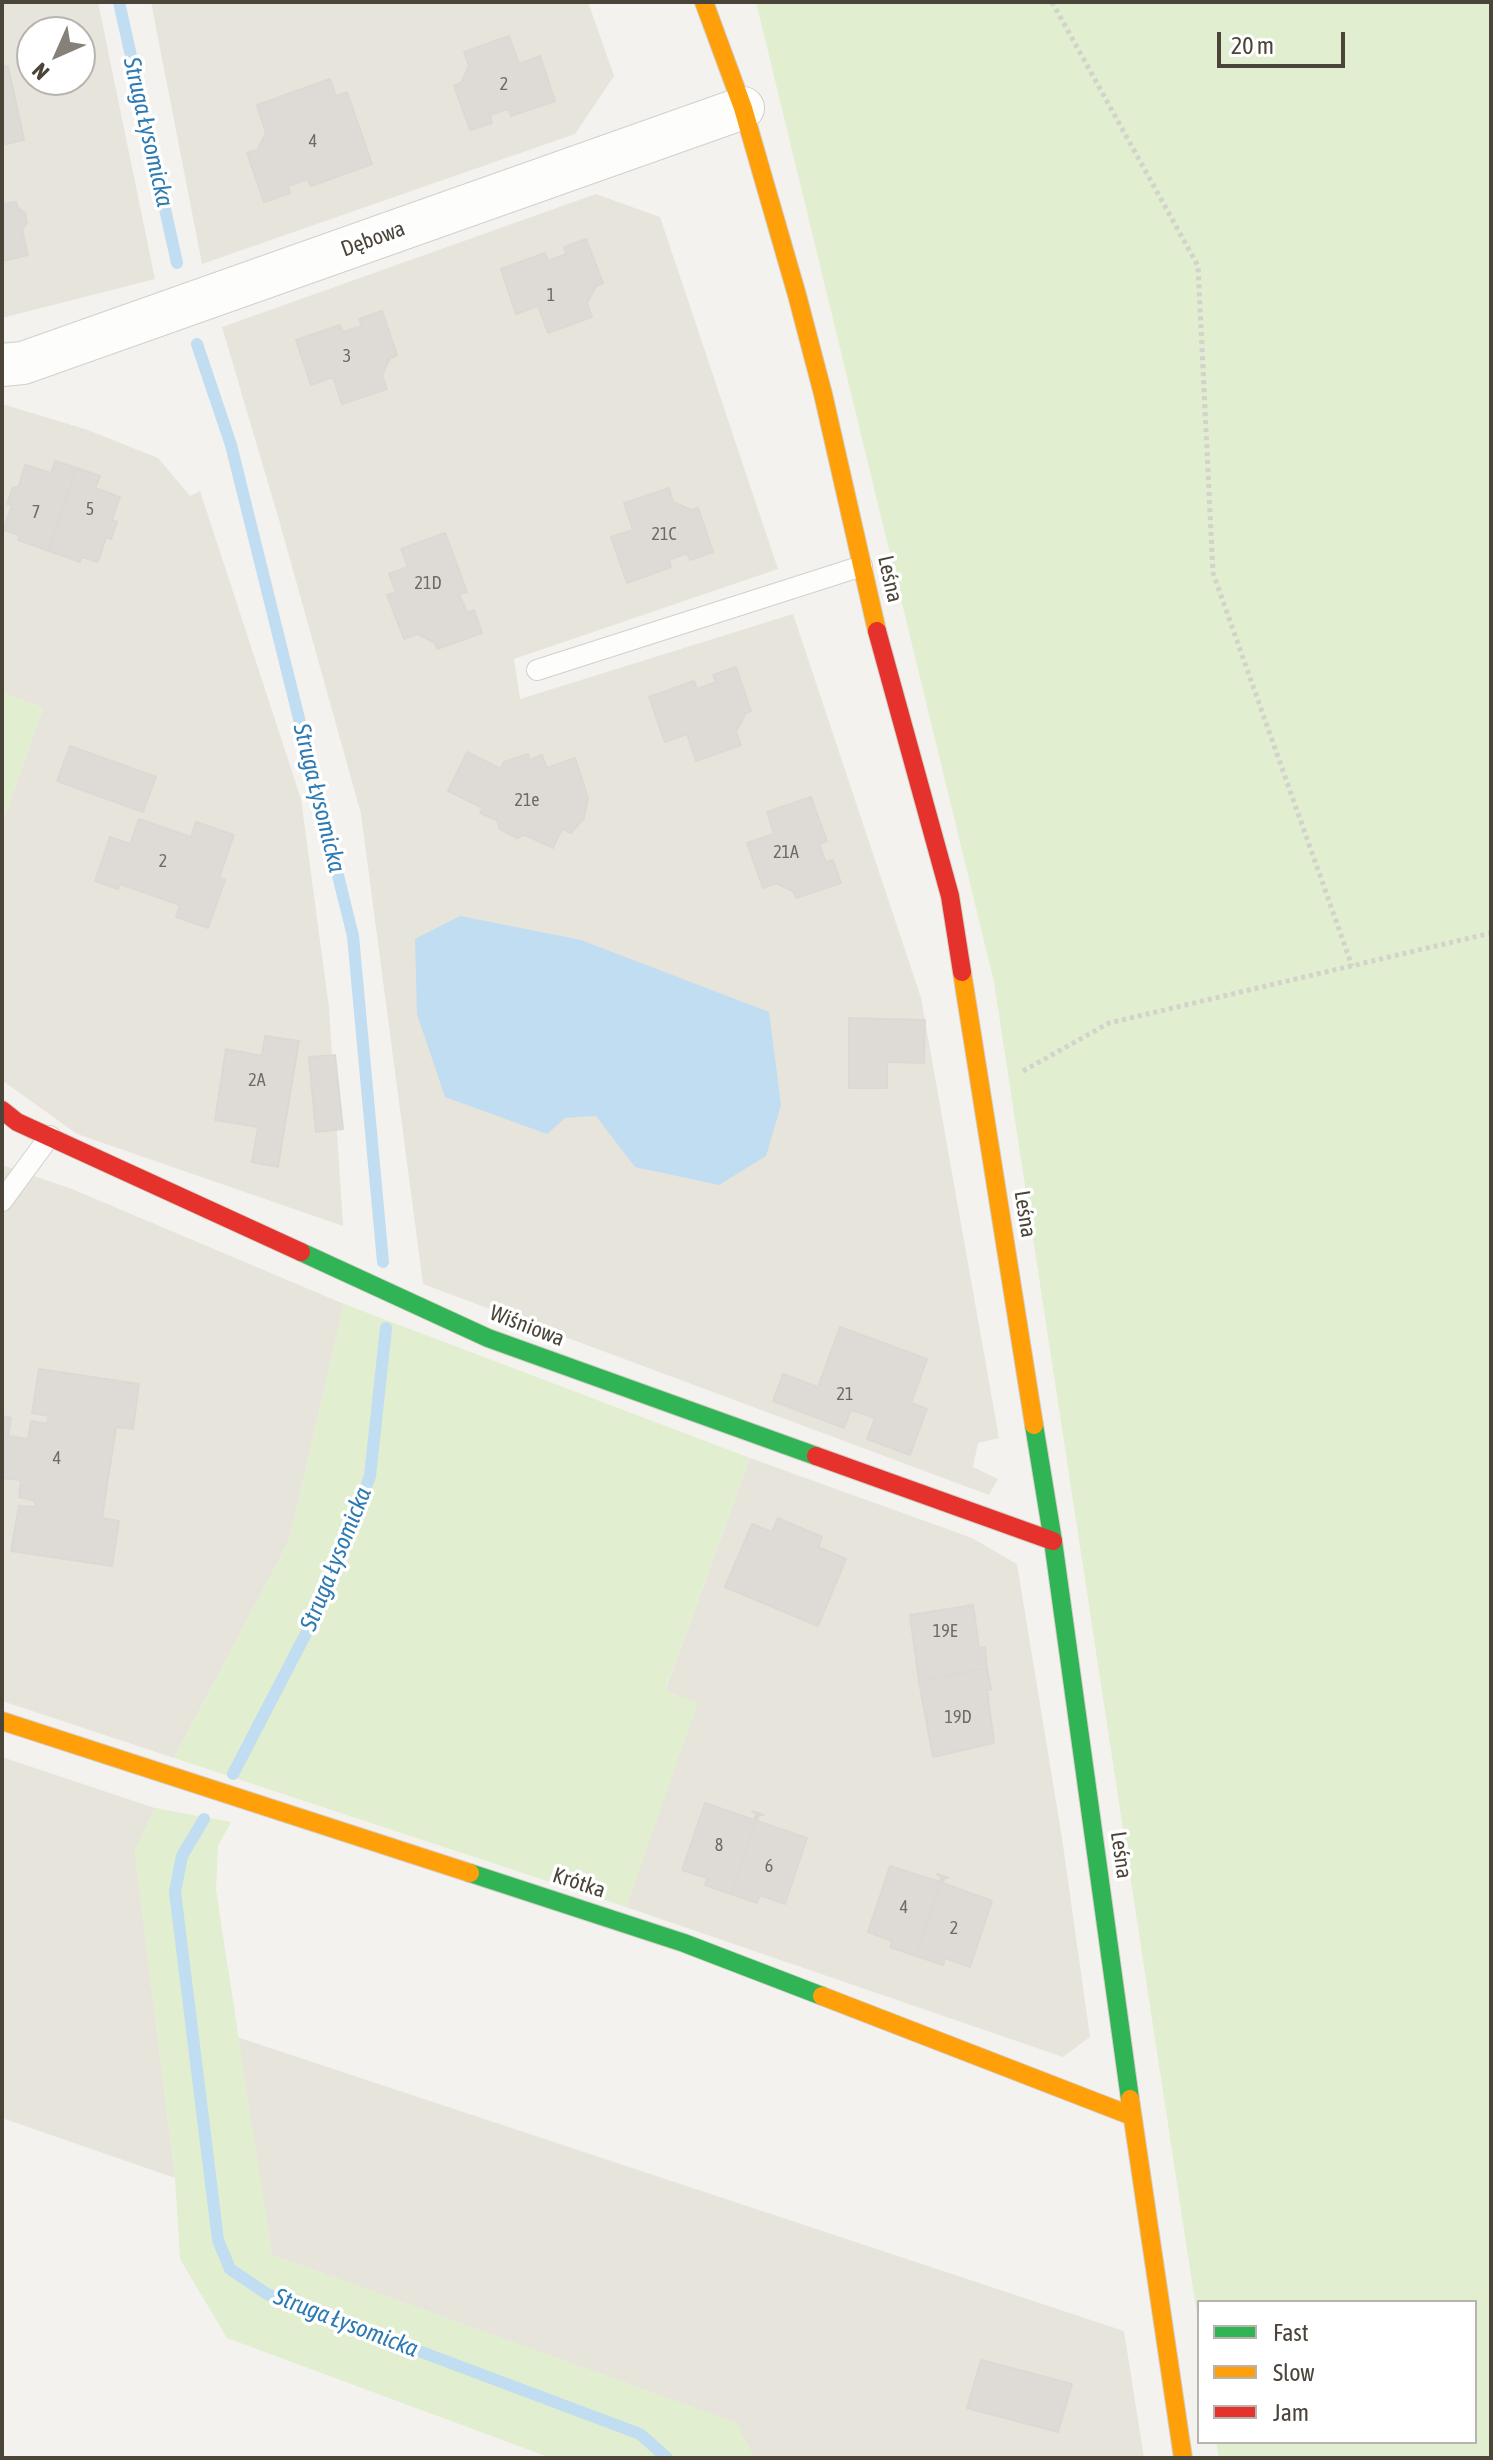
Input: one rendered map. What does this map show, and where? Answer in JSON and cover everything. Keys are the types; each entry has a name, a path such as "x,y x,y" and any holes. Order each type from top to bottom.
{"street":[{"name":"Leśna","path":"704,2 743,108 808,338 877,631 950,896 1053,1541 1132,2116 1183,2458"},
{"name":"Dębowa","path":"2,365 23,363 743,108"},
{"name":"Wiśniowa","path":"2,1110 17,1122 488,1338 1053,1541"},
{"name":"Krótka","path":"2,1721 684,1943 1132,2116"}],"lane":[{"path":"537,670 862,566"},
{"path":"2,1201 50,1136"}],"path":[{"path":"1052,2 1198,266 1213,573 1352,966"},
{"path":"982,1095 1109,1023 1491,933"}],"shaded area":[{"path":"2,2 98,2 155,279 2,318"},
{"path":"151,2 588,2 614,76 575,134 202,264"},
{"path":"596,194 660,217 778,569 514,659 520,699 793,614 921,998 999,1438 978,1443 973,1467 998,1479 989,1495 423,1284 361,814 222,327"},
{"path":"2,404 88,430 158,458 190,496 200,491 301,799 329,1008 343,1226 77,1134 3,1081 2,824 43,708 2,693"},
{"path":"2,1165 72,1189 344,1304 289,1541 174,1758 2,1701"},
{"path":"750,1458 972,1538 1017,1564 1062,1838 1090,2037 1063,2057 626,1907 697,1703 665,1691"},
{"path":"2,1757 155,1808 135,1851 175,2178 2,2118"},
{"path":"237,2037 1124,2331 1144,2458 754,2458 736,2423 272,2255"}],"green space":[{"path":"756,2 1491,2 1491,2458 1219,2458 1216,2444 1477,2444 1477,2300 1197,2300 1197,2315 994,982"},
{"path":"2,693 43,708 2,824"},
{"path":"344,1304 750,1458 665,1690 698,1703 626,1907 174,1758 289,1541"},
{"path":"155,1808 231,1822 218,1846 216,1890 272,2255 737,2423 754,2458 551,2458 227,2338 180,2259 175,2178 135,1851"}],"water":[{"path":"460,916 581,940 769,1012 781,1105 766,1156 719,1185 635,1167 596,1116 565,1118 547,1134 445,1097 417,1014 415,939"}],"building":[{"path":"509,36 519,64 540,56 555,101 511,116 508,109 490,115 492,123 470,130 454,86 461,83 469,66 464,52"},
{"path":"8,66 24,140 2,145 2,67"},
{"path":"330,79 336,96 347,92 372,164 311,186 308,179 288,186 290,193 264,202 247,153 257,150 266,133 257,105"},
{"path":"16,202 25,213 27,223 22,230 28,255 2,261 2,204"},
{"path":"586,239 603,283 596,286 587,303 592,317 548,333 538,306 516,314 501,269 545,253 548,261 566,254 564,247"},
{"path":"382,311 397,355 390,358 382,375 387,389 342,404 333,377 311,385 296,340 340,325 343,332 362,326 359,319"},
{"path":"55,461 77,468 49,551 18,540 20,535 3,530 12,505 7,504 13,487 18,488 25,465 51,473"},
{"path":"77,468 100,476 95,488 120,497 112,520 117,522 111,539 106,537 98,562 82,557 80,562 49,551"},
{"path":"669,488 673,502 691,510 698,508 713,552 690,560 687,553 669,560 671,567 627,583 611,537 633,530 624,503"},
{"path":"445,533 467,592 459,594 467,613 474,610 482,633 437,649 435,643 418,634 404,639 387,595 396,592 389,574 408,567 401,549"},
{"path":"736,667 751,711 745,714 736,732 741,745 696,761 687,734 665,742 649,697 694,681 697,689 716,682 713,675"},
{"path":"70,746 156,777 143,812 57,781"},
{"path":"467,752 501,769 504,762 528,754 530,760 542,755 547,768 575,758 588,798 584,818 571,833 562,829 553,848 525,835 517,838 500,829 497,820 480,813 483,808 448,791"},
{"path":"811,797 827,841 819,844 826,862 833,860 841,883 796,898 794,892 776,883 763,888 747,843 774,834 767,812"},
{"path":"139,819 191,837 196,822 234,835 219,878 225,880 208,928 176,917 180,905 120,884 118,889 95,881 110,837 130,844"},
{"path":"849,1018 925,1020 924,1063 887,1062 887,1088 849,1088"},
{"path":"265,1036 299,1041 278,1167 252,1162 258,1127 215,1120 226,1049 262,1056"},
{"path":"335,1055 343,1129 316,1132 309,1057"},
{"path":"840,1327 927,1359 911,1403 927,1409 910,1455 867,1439 875,1418 851,1410 844,1428 773,1401 783,1374 818,1387"},
{"path":"39,1369 139,1384 133,1429 116,1427 102,1518 119,1521 112,1566 11,1551 19,1506 35,1507 35,1501 19,1497 21,1480 2,1478 2,1416 11,1418 8,1436 28,1439 31,1421 47,1424 49,1416 32,1413"},
{"path":"778,1518 822,1537 818,1547 846,1559 818,1626 725,1587 752,1524 772,1532"},
{"path":"973,1605 979,1648 985,1647 987,1668 919,1681 910,1615"},
{"path":"987,1668 994,1743 933,1757 919,1681"},
{"path":"705,1803 754,1820 756,1814 752,1811 758,1813 731,1894 705,1885 707,1878 682,1870"},
{"path":"758,1813 764,1815 759,1815 757,1821 807,1838 785,1904 760,1895 757,1903 731,1894"},
{"path":"890,1866 940,1882 941,1877 937,1874 943,1876 916,1956 890,1947 892,1941 868,1932"},
{"path":"943,1876 949,1878 944,1878 943,1883 992,1901 970,1967 945,1958 943,1965 916,1956"},
{"path":"981,2360 1072,2384 1058,2432 967,2408"}],"waterway":[{"name":"Struga Łysomicka","path":"119,2 177,263"},
{"name":"Struga Łysomicka","path":"197,344 231,445 353,936 383,1262"},
{"name":"Struga Łysomicka","path":"233,1774 327,1593 370,1476 386,1328"},
{"name":"Struga Łysomicka","path":"204,1819 182,1856 175,1892 218,2240 230,2269 267,2294 640,2434 667,2458"}],"traffic: fast":[{"path":"301,1252 488,1338 816,1456"},
{"path":"1034,1425 1053,1541 1130,2099"},
{"path":"470,1873 684,1943 822,1996"}],"traffic: slow":[{"path":"704,2 743,108 797,295 877,631"},
{"path":"962,972 1034,1425"},
{"path":"2,1721 470,1873"},
{"path":"822,1996 1132,2116"},
{"path":"1130,2099 1183,2458"}],"traffic: jam":[{"path":"877,631 950,896 962,972"},
{"path":"2,1110 17,1122 301,1252"},
{"path":"816,1456 1053,1541"}]}
